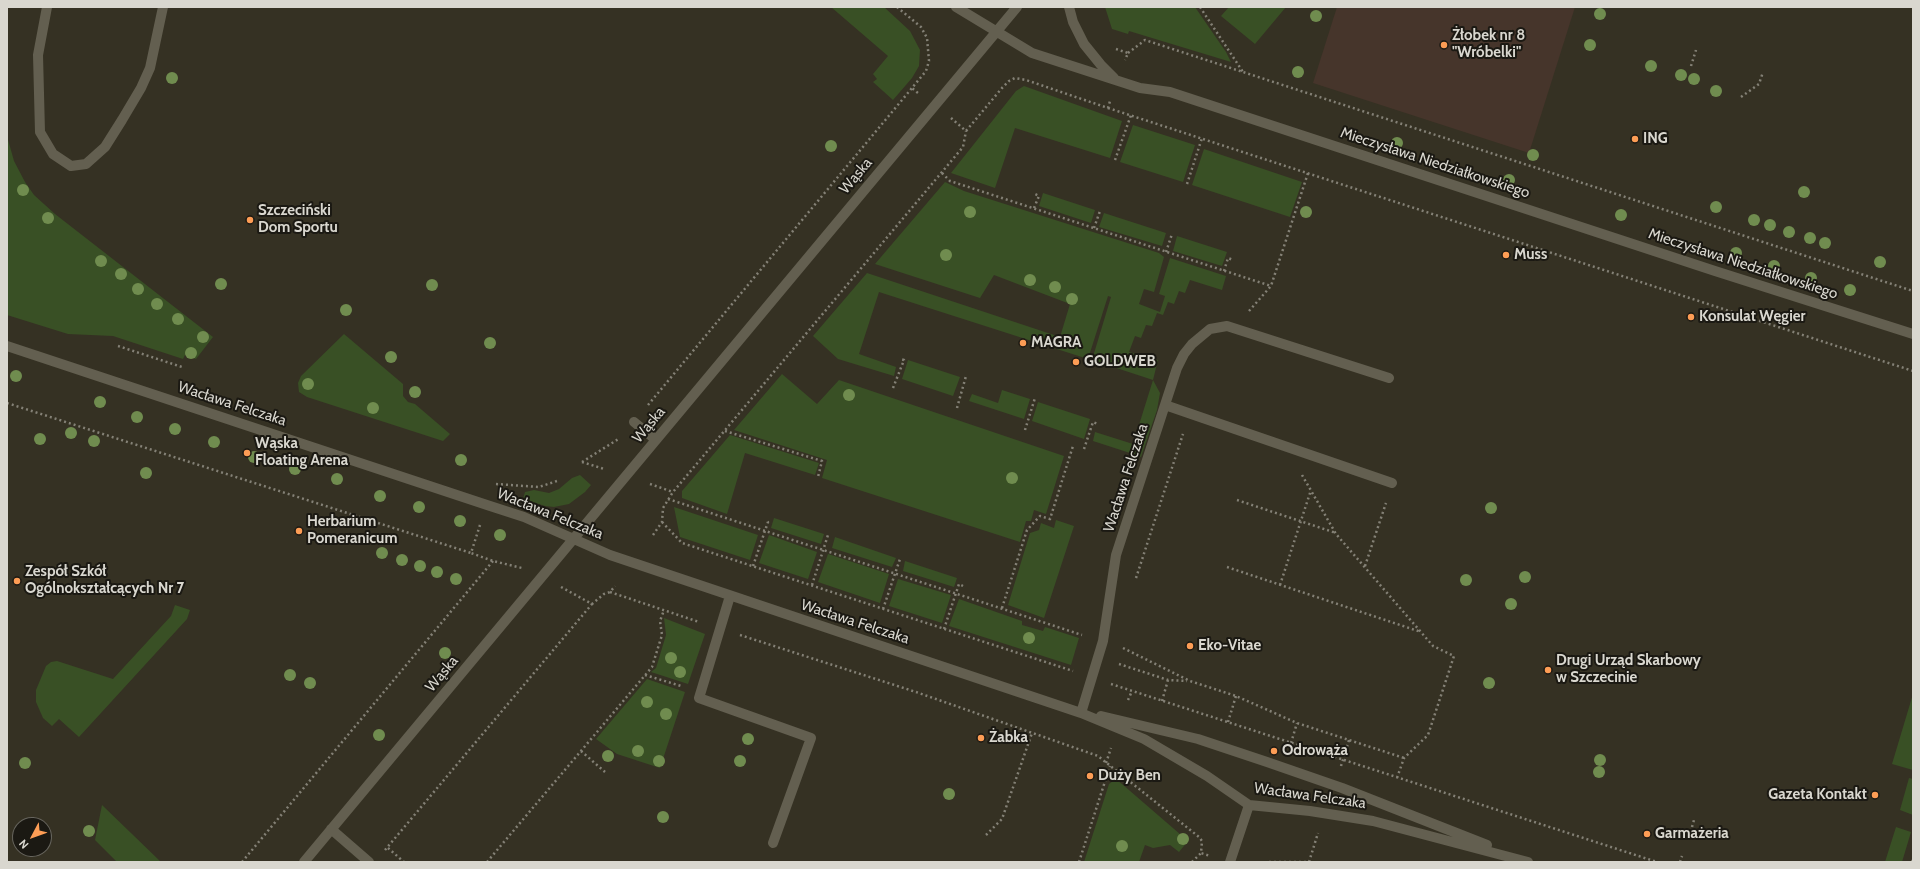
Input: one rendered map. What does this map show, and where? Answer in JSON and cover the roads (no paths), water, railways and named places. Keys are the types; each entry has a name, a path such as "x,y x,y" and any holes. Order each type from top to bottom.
{"street":[{"path":"47,7 38,55 40,132 54,154 70,166 86,164 105,147 141,88 150,68 163,7"},
{"name":"Mieczysława Niedziałkowskiego","path":"956,7 1032,53 1140,88 1170,92 1708,269 1913,334"},
{"name":"Wąska","path":"304,862 1017,7"},
{"path":"1069,7 1073,22 1084,44 1101,65 1118,81"},
{"name":"Wacława Felczaka","path":"1081,713 1103,641 1116,555 1180,360 1192,344 1205,333 1218,327 1234,328 1389,378"},
{"name":"Wacława Felczaka","path":"7,346 524,517 606,553 1081,713 1144,739 1207,776 1249,805 1310,811 1373,821 1528,862"},
{"path":"1165,405 1392,483"},
{"path":"634,422 656,440"},
{"path":"730,596 699,698 811,738 773,843"},
{"path":"1081,713 1121,720 1198,739 1267,762 1342,788 1528,862"},
{"path":"1230,862 1249,805"},
{"path":"331,829 369,862"}],"place":[{"name":"Żłobek nr 8 \"Wróbelki\"","path":"1444,45"},
{"name":"ING","path":"1635,139"},
{"name":"Szczeciński Dom Sportu","path":"250,220"},
{"name":"Muss","path":"1506,255"},
{"name":"Konsulat Węgier","path":"1691,317"},
{"name":"MAGRA","path":"1023,343"},
{"name":"GOLDWEB","path":"1076,362"},
{"name":"Wąska Floating Arena","path":"247,453"},
{"name":"Herbarium Pomeranicum","path":"299,531"},
{"name":"Zespół Szkół Ogólnokształcących Nr 7","path":"17,581"},
{"name":"Eko-Vitae","path":"1190,646"},
{"name":"Drugi Urząd Skarbowy w Szczecinie","path":"1548,670"},
{"name":"Żabka","path":"981,738"},
{"name":"Odrowąża","path":"1274,751"},
{"name":"Duży Ben","path":"1090,776"},
{"name":"Gazeta Kontakt","path":"1875,795"},
{"name":"Garmażeria","path":"1647,834"}]}
